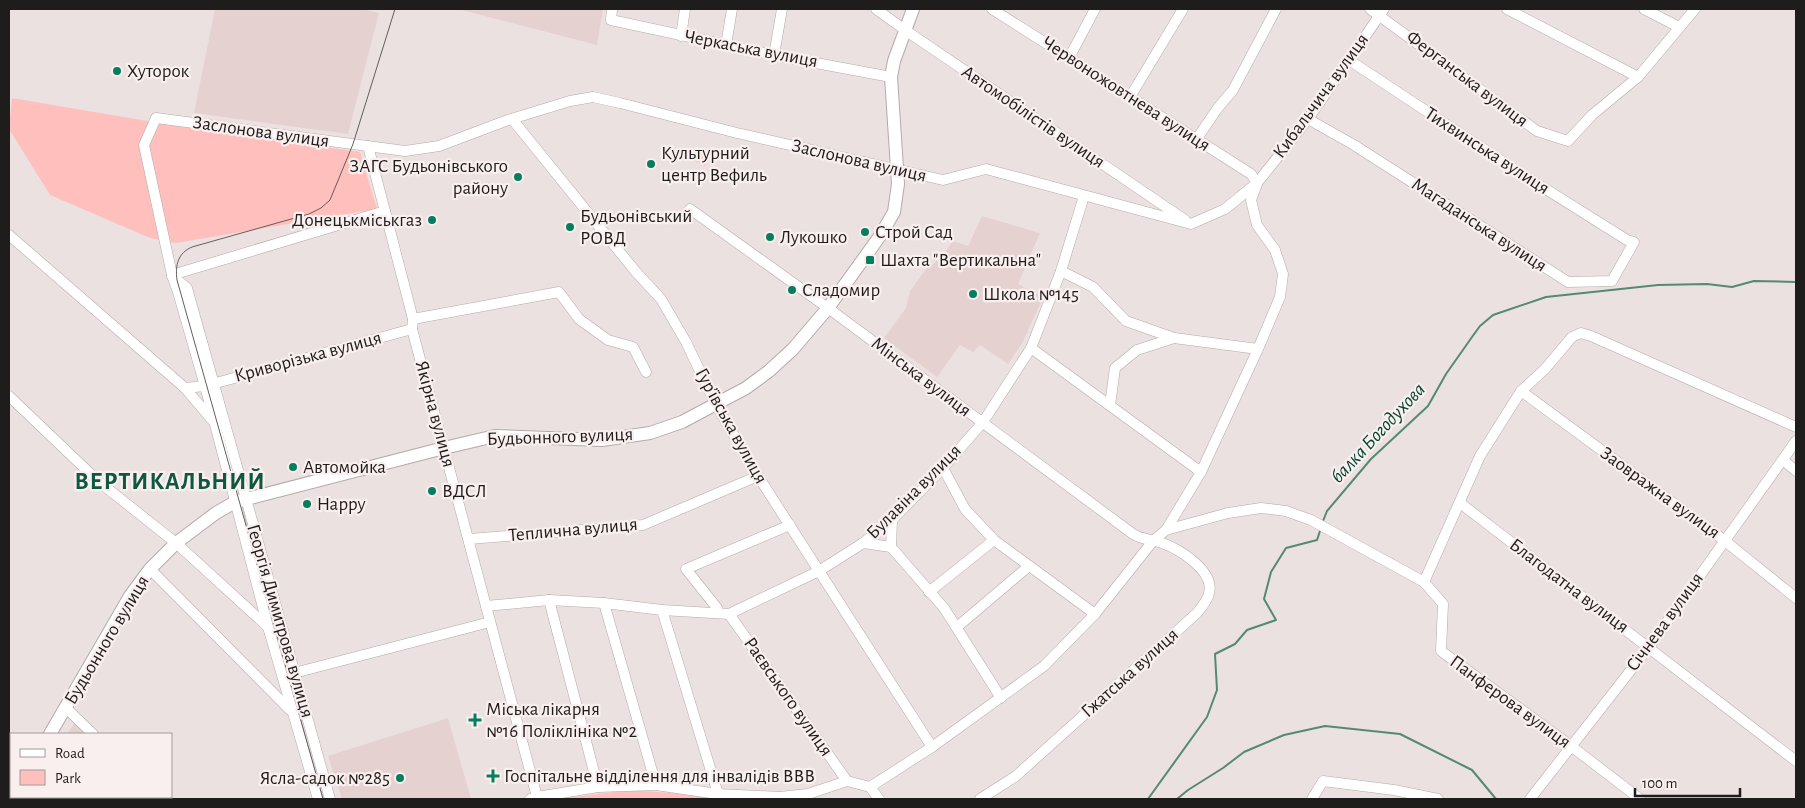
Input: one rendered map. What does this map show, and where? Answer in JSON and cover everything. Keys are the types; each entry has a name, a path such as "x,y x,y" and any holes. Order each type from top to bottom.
{"main road":[{"name":"Будьонного вулиця","path":"51,733 130,596 150,569 176,543 216,513 240,501 495,436 602,440 650,433 682,422 716,405 746,388 769,371 792,349 828,308 880,236 894,212 898,184 891,77 894,61 913,9"}],"street":[{"name":"Черкаська вулиця","path":"612,9 611,20 774,55 891,77"},
{"path":"681,36 685,9"},
{"path":"726,45 732,9"},
{"path":"774,55 782,9"},
{"name":"Автомобілістів вулиця","path":"876,9 1190,224"},
{"path":"1069,58 1095,9"},
{"path":"1130,97 1183,9"},
{"path":"1196,140 1217,109 1233,90 1276,9"},
{"name":"Ферганська вулиця","path":"1370,9 1382,12 1537,131 1568,141 1592,116 1638,77"},
{"path":"1507,9 1638,77 1695,9"},
{"path":"1644,9 1680,27"},
{"name":"Червоножовтнева вулиця","path":"997,10 1250,174 1257,183"},
{"name":"Кибальчича вулиця","path":"1257,183 1308,119 1382,12"},
{"name":"Тихвинська вулиця","path":"1349,60 1509,166 1627,240"},
{"name":"Заслонова вулиця","path":"156,118 405,151 439,146 512,119 570,101 593,97 737,133 942,180 986,169 1190,224"},
{"name":"Георгія Димитрова вулиця","path":"156,118 144,145 172,275 209,385 240,501 268,626 291,712 318,799"},
{"name":"Гур’ївська вулиця","path":"512,119 636,272 661,299 686,342 716,405 758,476 932,747"},
{"name":"Магаданська вулиця","path":"1308,119 1354,145 1568,282 1612,281 1634,242 1627,240"},
{"name":"Якірна вулиця","path":"368,146 534,798"},
{"path":"1190,224 1225,209 1257,183"},
{"path":"870,788 932,747 1044,666 1095,614 1153,541 1166,530 1201,472 1280,297 1283,274 1275,250 1257,225 1251,200 1257,183"},
{"name":"Булавіна вулиця","path":"730,614 819,571 863,543 892,520 943,468 983,422 1031,348 1061,271 1084,196"},
{"name":"Мінська вулиця","path":"690,209 828,308 1132,534 1144,540 1153,541"},
{"path":"172,275 385,211"},
{"name":"Георгія Димитрова вулиця","path":"9,235 185,388 215,424"},
{"path":"1061,271 1093,288 1126,321 1174,338 1258,349"},
{"name":"Криворізька вулиця","path":"209,385 413,324 559,292 579,319 608,340 633,347 646,372"},
{"path":"1166,530 1228,513 1261,508 1286,511 1311,520 1424,582 1480,456 1521,391 1545,369 1572,337 1581,333 1796,427"},
{"path":"1110,405 1115,368 1137,350 1174,338"},
{"path":"1031,348 1201,472"},
{"path":"185,388 209,385"},
{"name":"Георгія Димитрова вулиця","path":"209,385 215,424 294,673 330,799"},
{"name":"Заовражна вулиця","path":"1521,391 1725,541 1796,598"},
{"path":"9,396 98,482 176,543 268,626"},
{"name":"Січнева вулиця","path":"1530,799 1649,647 1796,441"},
{"path":"1783,460 1796,471"},
{"path":"943,468 965,509 994,540 1095,614"},
{"name":"Теплична вулиця","path":"469,539 643,525 758,476"},
{"name":"Благодатна вулиця","path":"1460,503 1796,761"},
{"path":"891,547 892,520"},
{"path":"717,612 717,608 686,569 790,525"},
{"path":"930,592 994,540"},
{"name":"Гжатська вулиця","path":"980,799 1016,776 1197,613 1207,600 1210,592 1209,582 1198,564 1162,543 1153,541"},
{"path":"863,543 891,547 944,608 1001,698"},
{"path":"957,628 1029,566"},
{"path":"150,569 291,712"},
{"name":"Панферова вулиця","path":"1424,582 1442,604 1440,651 1571,746 1640,799"},
{"path":"486,606 549,600 730,614"},
{"path":"549,600 598,787"},
{"path":"604,603 656,785"},
{"path":"662,610 718,794"},
{"name":"Раєвського вулиця","path":"730,614 846,781"},
{"path":"294,673 490,622"},
{"path":"66,708 92,733"},
{"path":"534,798 598,787 656,785 718,794 780,797 808,794 846,781 870,788 879,799"},
{"path":"1312,799 1323,781 1394,790 1438,799"}],"shaded area":[{"path":"215,9 362,9 379,13 348,134 194,113"},
{"path":"458,9 603,9 597,45"},
{"name":"Школа №145","path":"982,216 1040,233 1018,284 1043,297 1023,342 1008,364 980,345 973,352 960,345 937,377 884,338 906,308 910,291 925,270 940,259 953,241 968,246"},
{"name":"Ясла-садок №285","path":"448,718 471,799 342,799 328,756"},
{"path":"75,722 87,733 68,733"},
{"path":"46,798 155,799 48,799"}],"green space":[{"path":"12,98 159,123 360,152 377,209 176,243 150,238 50,195 9,129"},
{"path":"700,150 710,156 705,166 695,161"},
{"path":"630,790 758,799 556,799"}],"waterway":[{"name":"балка Богодухова","path":"1323,521 1327,511 1371,459 1428,406 1446,374 1472,337 1480,326 1493,315 1546,297 1658,285 1707,284 1732,287 1754,281 1796,282"},
{"name":"балка Богодухова","path":"1148,799 1207,717 1217,690 1215,654 1235,644 1247,630 1276,620 1264,599 1271,572 1286,548 1317,540 1321,528"},
{"path":"1177,799 1244,752 1284,735 1325,726 1400,734 1472,770 1496,799"}],"tram line":[{"path":"323,799 177,280 177,269 178,260 183,253 192,247 309,214 321,208 330,200 353,144 395,9"}],"place":[{"name":"Хуторок","path":"117,71"},
{"name":"Культурний центр Вефиль","path":"651,164"},
{"name":"ЗАГС Будьонівського району","path":"518,177"},
{"name":"Донецькміськгаз","path":"432,220"},
{"name":"Будьонівський РОВД","path":"570,227"},
{"name":"Строй Сад","path":"865,232"},
{"name":"Лукошко","path":"770,237"},
{"name":"Шахта \"Вертикальна\"","path":"870,260"},
{"name":"Сладомир","path":"792,290"},
{"name":"Школа №145","path":"973,294"},
{"name":"Автомойка","path":"293,467"},
{"name":"ВДСЛ","path":"432,491"},
{"name":"Happy","path":"307,504"},
{"name":"Міська лікарня №16 Поліклініка №2","path":"475,720"},
{"name":"Госпітальне відділення для інвалідів ВВВ","path":"493,776"},
{"name":"Ясла-садок №285","path":"400,778"}],"district":[{"name":"ВЕРТИКАЛЬНИЙ","path":"170,482"}]}
